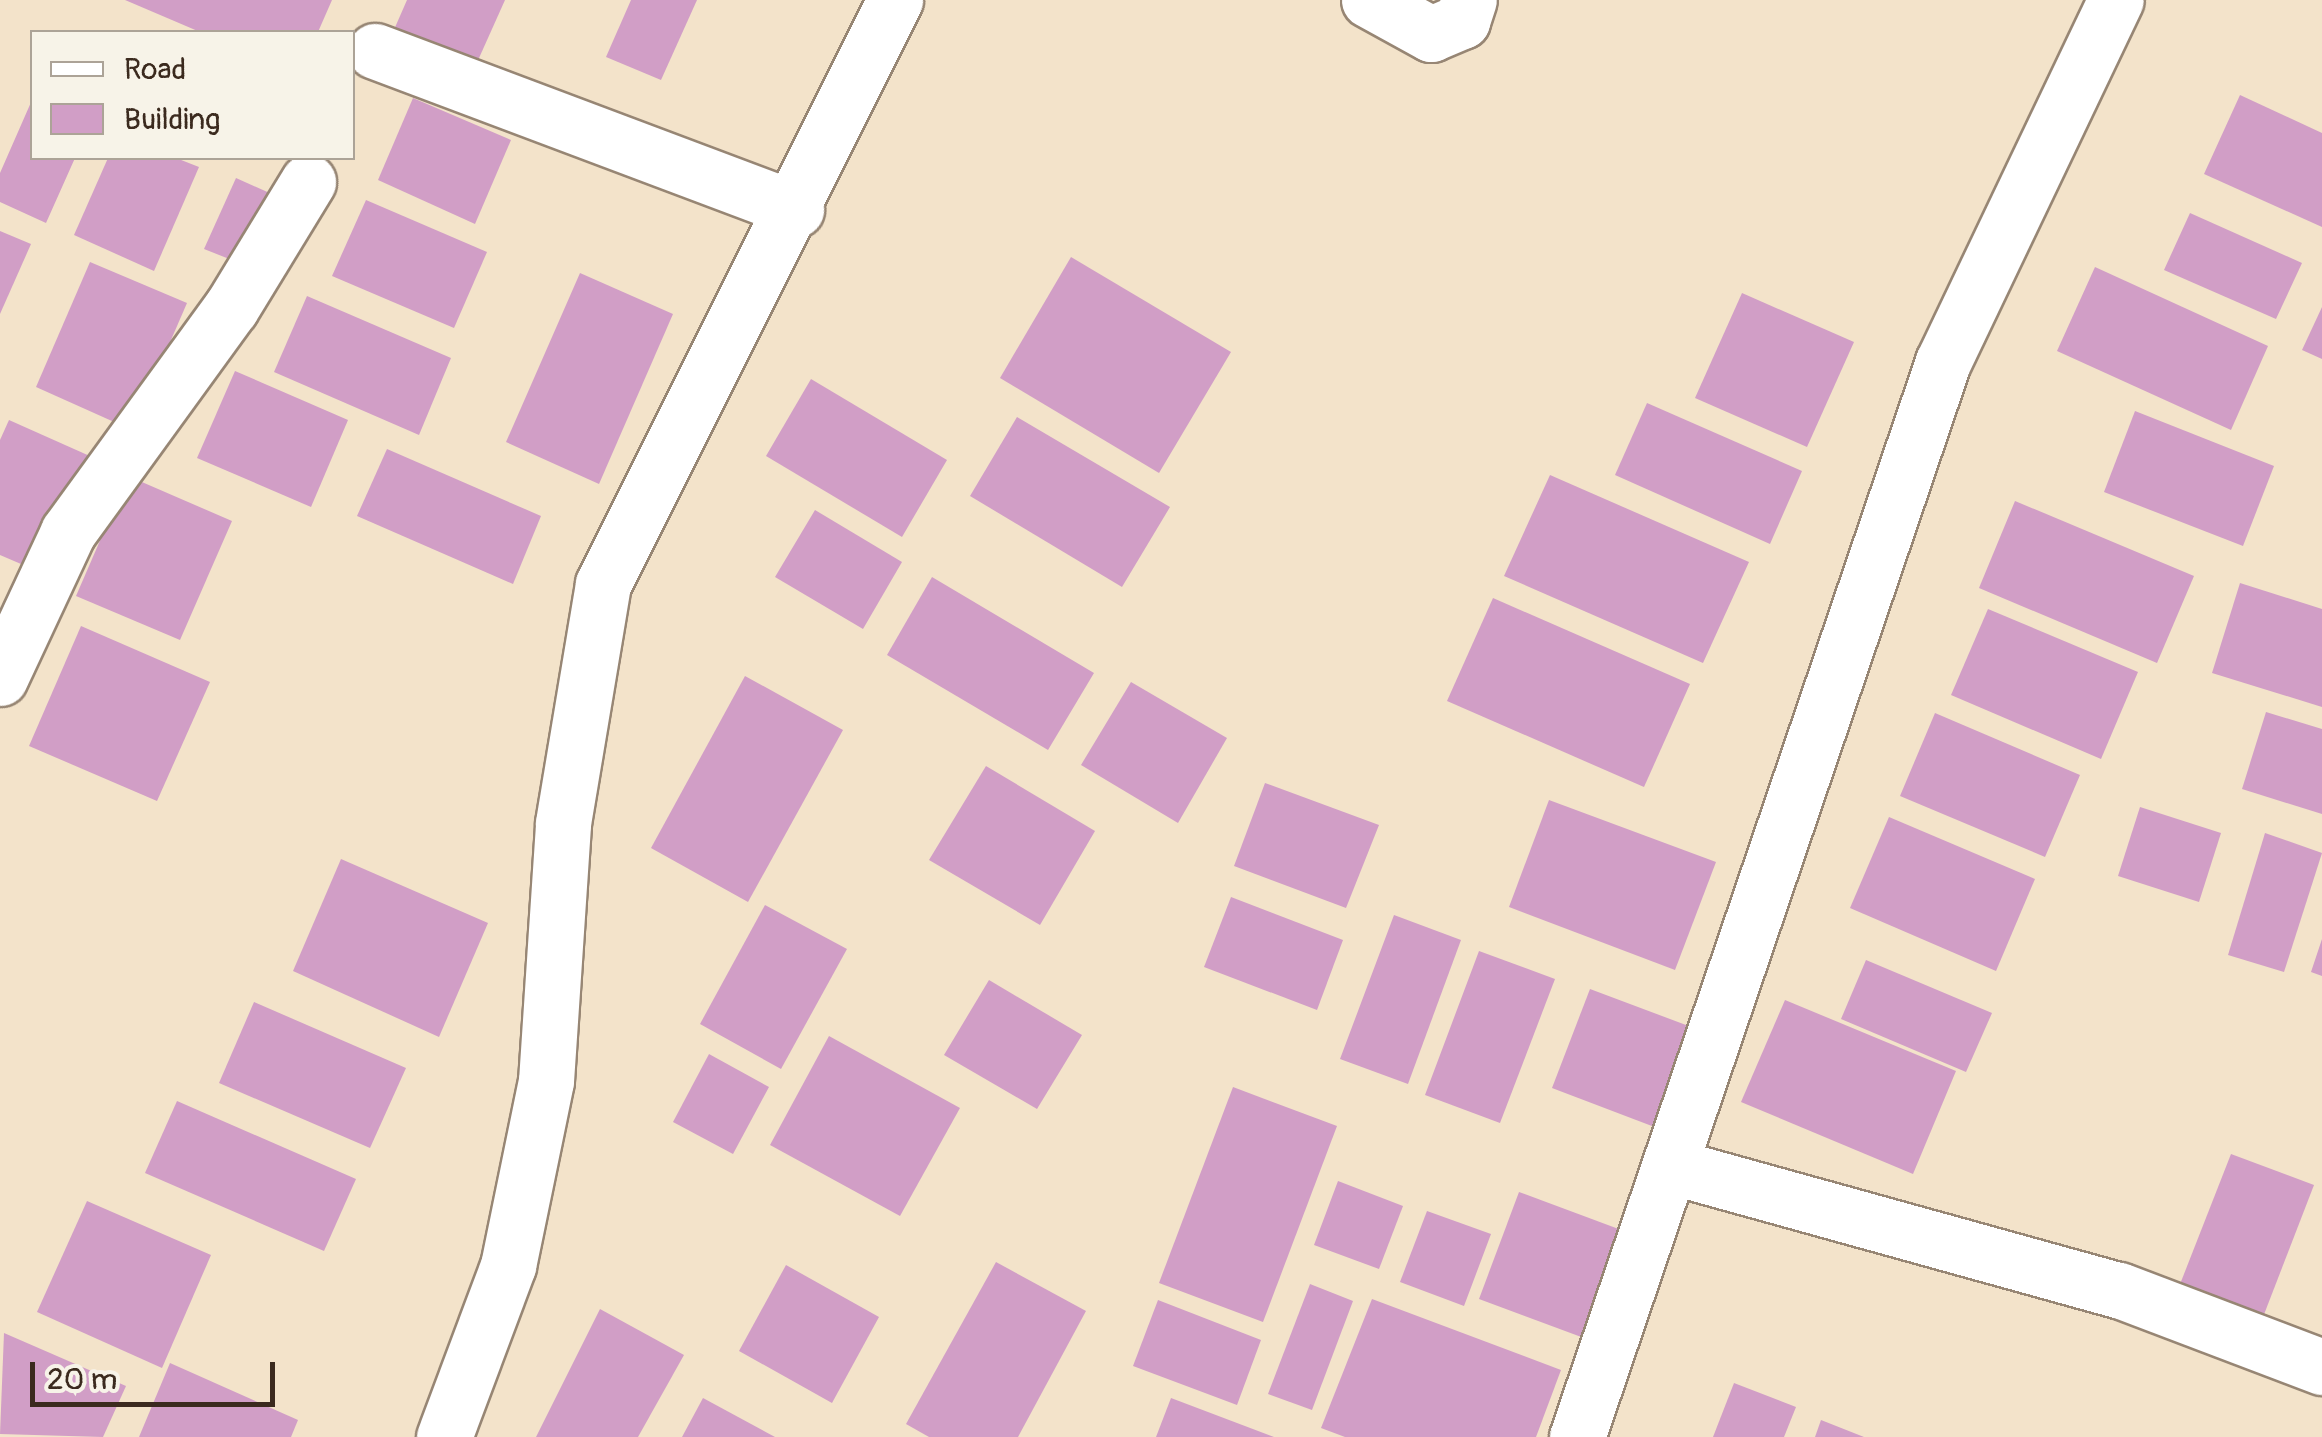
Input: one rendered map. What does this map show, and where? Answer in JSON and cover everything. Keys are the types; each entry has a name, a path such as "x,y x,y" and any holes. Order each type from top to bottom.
{"street":[{"path":"444,1437 508,1266 546,1081 562,822 604,584 796,209 895,0"},
{"path":"1368,0 1431,34 1462,21 1470,0"},
{"path":"1577,1437 1611,1315 1674,1167 1944,362 2110,2"},
{"path":"376,51 796,209"},
{"path":"0,678 68,532 231,308 308,182"},
{"path":"1674,1167 2119,1290 2322,1366"}],"building":[{"path":"125,0 332,0 319,30 195,30"},
{"path":"407,0 505,0 475,67 393,32"},
{"path":"631,0 697,0 661,80 606,57"},
{"path":"2240,95 2322,133 2322,227 2204,174"},
{"path":"413,98 511,140 475,224 378,180"},
{"path":"30,105 30,160 74,160 46,223 0,202 0,173"},
{"path":"107,160 181,160 199,167 154,271 74,235"},
{"path":"236,178 283,199 252,268 204,249"},
{"path":"366,200 487,252 454,328 332,276"},
{"path":"2190,213 2302,263 2276,319 2164,270"},
{"path":"0,231 31,244 0,314"},
{"path":"1071,257 1231,352 1159,473 1000,378"},
{"path":"90,262 187,303 132,430 36,387"},
{"path":"2095,267 2268,346 2231,430 2057,351"},
{"path":"580,273 673,314 599,484 506,442"},
{"path":"1742,293 1854,342 1807,447 1695,398"},
{"path":"307,296 451,358 419,435 274,372"},
{"path":"2322,307 2322,359 2302,350"},
{"path":"235,371 348,420 311,507 197,458"},
{"path":"811,379 947,460 902,537 766,456"},
{"path":"1647,403 1802,471 1770,544 1615,475"},
{"path":"2135,411 2274,466 2243,546 2104,492"},
{"path":"1017,417 1170,507 1122,587 970,496"},
{"path":"9,420 92,457 42,573 0,555 0,440"},
{"path":"387,449 541,516 513,584 357,516"},
{"path":"1550,475 1749,562 1703,663 1504,576"},
{"path":"128,476 232,521 180,640 76,596"},
{"path":"2015,501 2194,576 2157,663 1979,588"},
{"path":"815,510 902,562 863,629 775,577"},
{"path":"932,577 1094,673 1048,750 887,655"},
{"path":"2240,583 2322,609 2322,707 2212,673"},
{"path":"1493,598 1690,684 1644,787 1447,701"},
{"path":"1988,609 2138,672 2101,759 1951,695"},
{"path":"81,626 210,682 157,801 29,746"},
{"path":"745,676 843,730 748,902 651,848"},
{"path":"1131,682 1227,738 1178,823 1081,765"},
{"path":"2266,712 2322,729 2322,814 2242,789"},
{"path":"1935,713 2080,775 2045,857 1900,796"},
{"path":"986,766 1095,831 1040,925 929,860"},
{"path":"1265,783 1379,825 1346,908 1234,866"},
{"path":"1549,800 1716,862 1675,970 1509,907"},
{"path":"2140,807 2221,833 2199,902 2118,876"},
{"path":"1889,817 2035,879 1996,971 1850,908"},
{"path":"2265,833 2322,853 2284,972 2228,955"},
{"path":"341,859 488,923 439,1037 293,971"},
{"path":"1231,897 1343,940 1317,1010 1204,967"},
{"path":"765,905 847,949 781,1069 700,1024"},
{"path":"1394,915 1461,940 1408,1084 1340,1059"},
{"path":"2322,939 2322,976 2311,972"},
{"path":"1479,951 1555,979 1500,1123 1425,1095"},
{"path":"1866,960 1992,1013 1966,1072 1841,1019"},
{"path":"989,980 1082,1035 1037,1109 944,1055"},
{"path":"1590,989 1702,1031 1665,1131 1552,1088"},
{"path":"1785,1000 1956,1071 1913,1174 1741,1102"},
{"path":"254,1002 406,1068 370,1148 219,1083"},
{"path":"829,1036 960,1108 900,1216 770,1145"},
{"path":"709,1054 769,1087 733,1154 673,1122"},
{"path":"1233,1087 1337,1126 1263,1322 1159,1283"},
{"path":"177,1101 356,1179 324,1251 145,1173"},
{"path":"2231,1154 2314,1185 2258,1330 2175,1297"},
{"path":"1338,1181 1403,1206 1379,1269 1314,1245"},
{"path":"1519,1192 1624,1231 1584,1338 1479,1299"},
{"path":"87,1201 211,1255 162,1368 37,1312"},
{"path":"1427,1211 1491,1234 1464,1306 1400,1282"},
{"path":"996,1262 1086,1311 1018,1437 929,1437 906,1424"},
{"path":"786,1265 879,1317 832,1403 739,1351"},
{"path":"1310,1284 1353,1301 1312,1410 1268,1394"},
{"path":"1372,1299 1561,1370 1536,1437 1345,1437 1321,1428"},
{"path":"1158,1300 1261,1340 1237,1405 1133,1366"},
{"path":"600,1309 684,1355 638,1437 536,1437"},
{"path":"4,1333 126,1386 103,1437 0,1434"},
{"path":"170,1363 298,1420 291,1437 139,1437"},
{"path":"1734,1383 1796,1407 1784,1437 1713,1437"},
{"path":"703,1398 775,1437 682,1437"},
{"path":"1171,1398 1274,1437 1156,1437"},
{"path":"1821,1420 1864,1437 1815,1437"}]}
